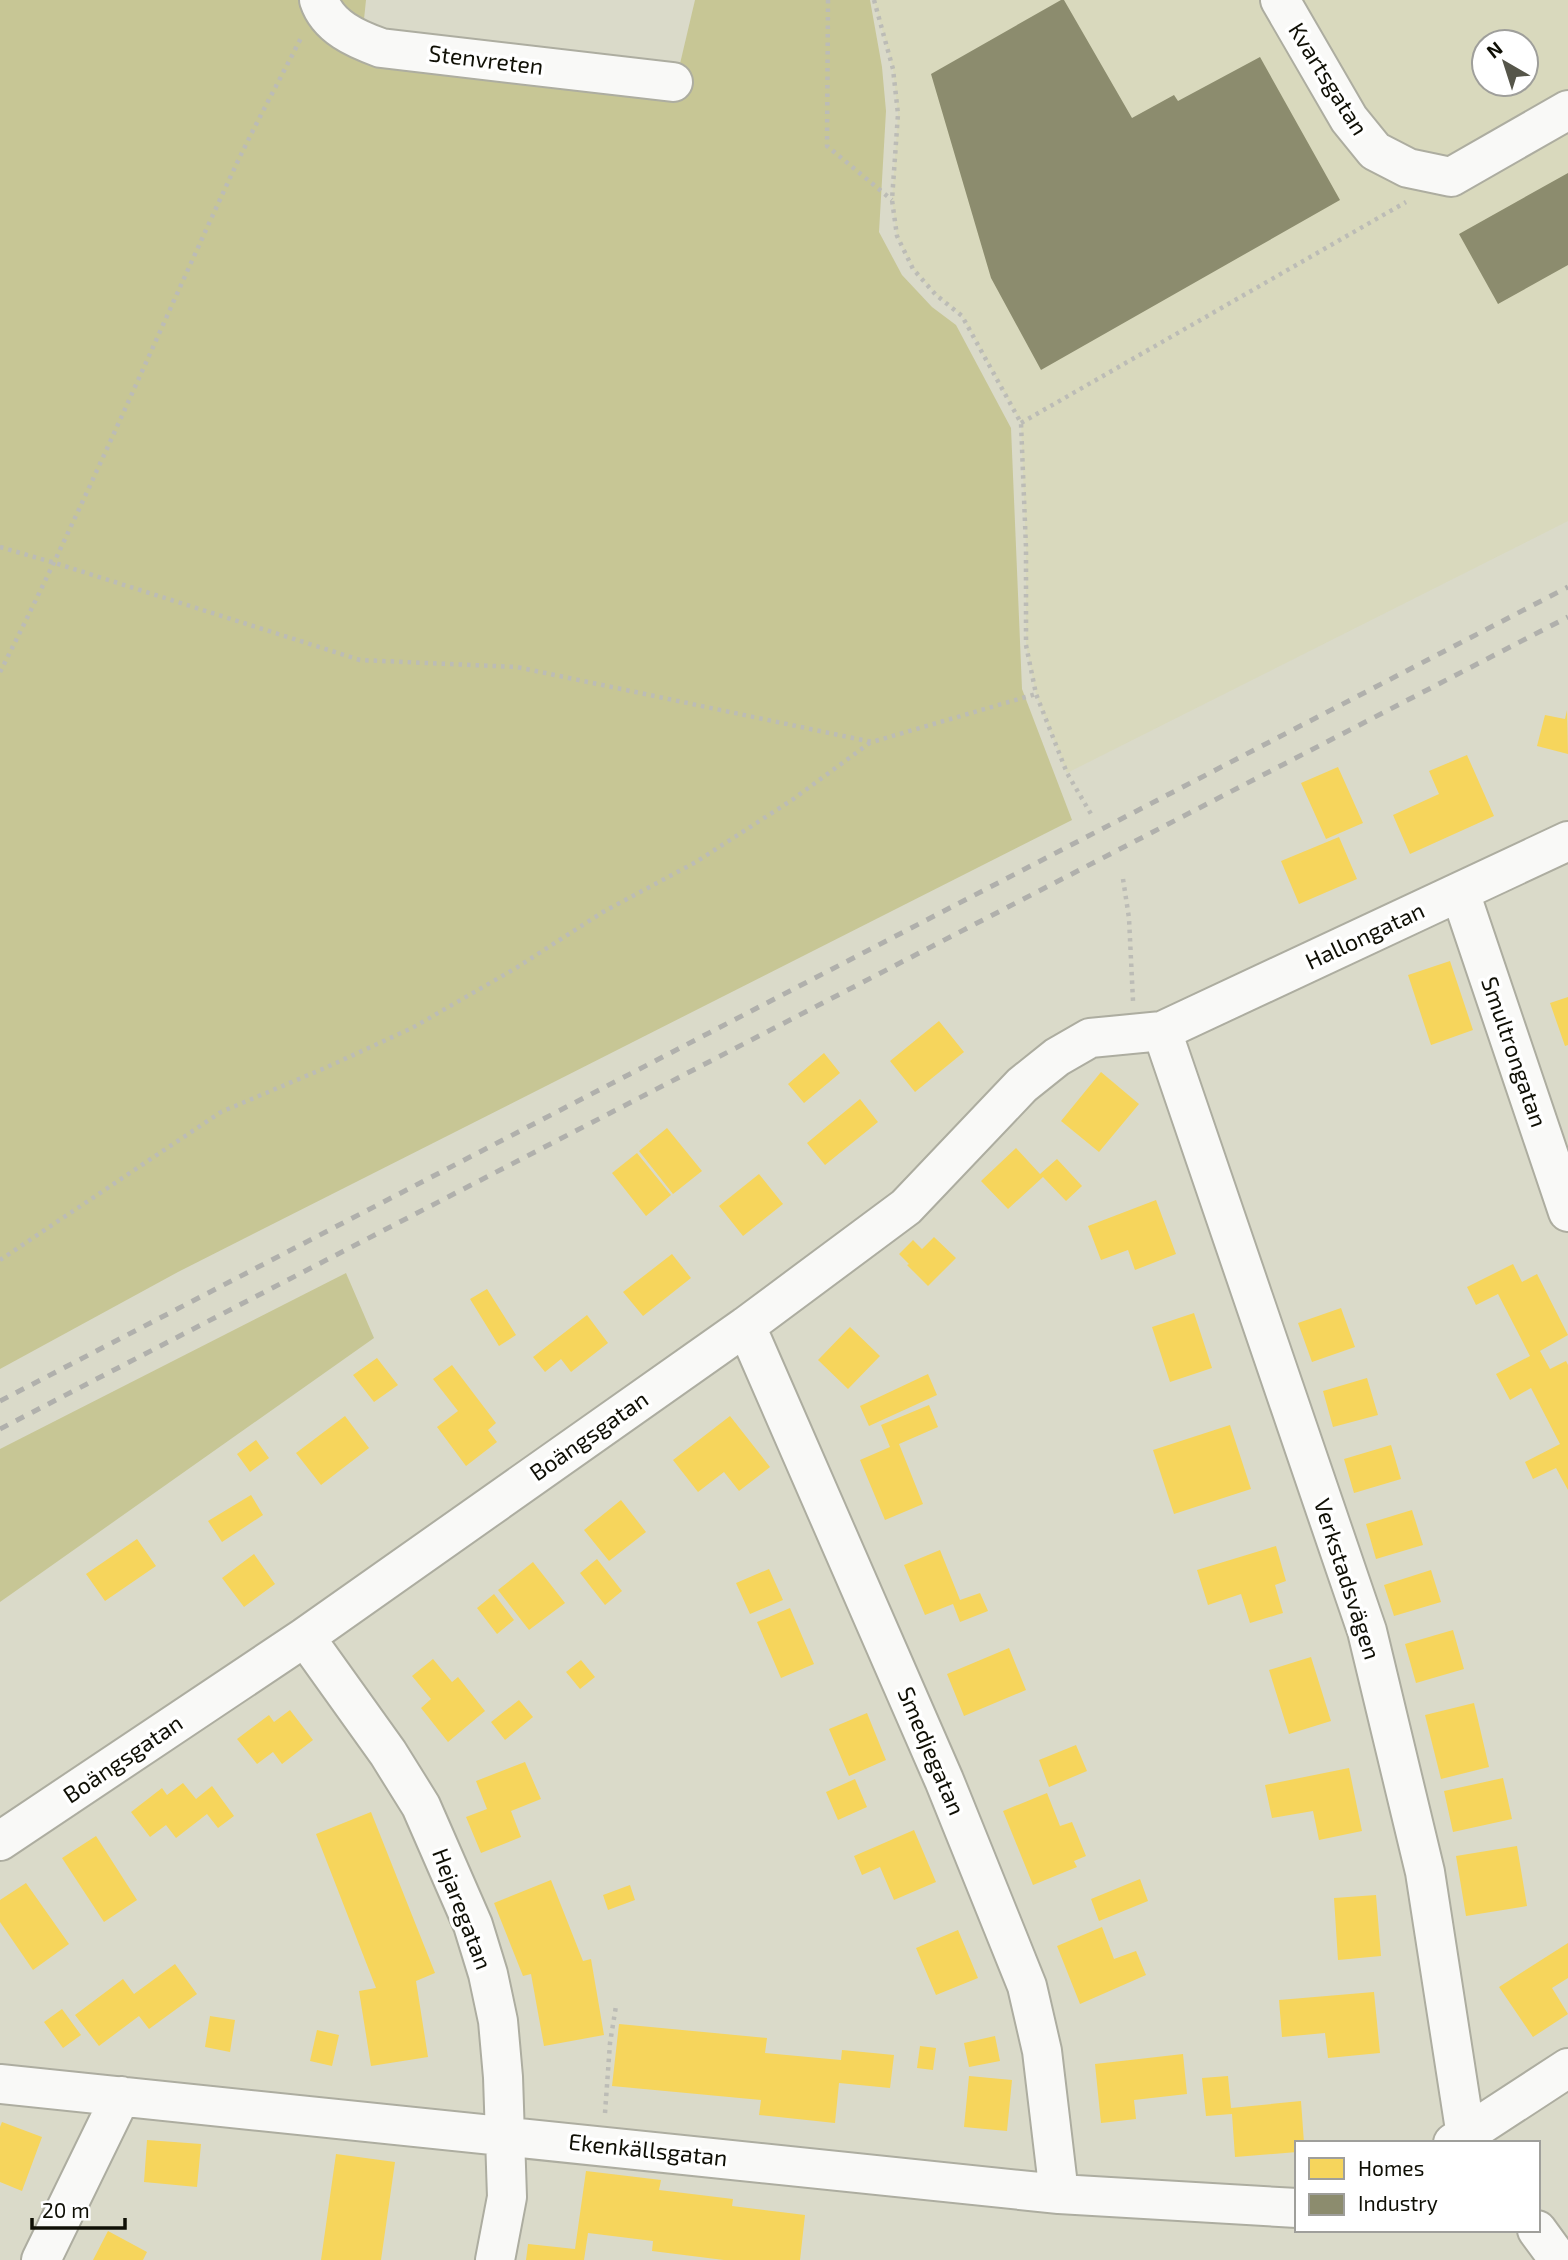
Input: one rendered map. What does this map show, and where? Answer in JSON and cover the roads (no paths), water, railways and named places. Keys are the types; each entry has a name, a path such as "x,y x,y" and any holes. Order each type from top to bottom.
{"street":[{"name":"Kvartsgatan","path":"1280,0 1349,119 1375,151 1408,168 1451,177 1568,110"},
{"name":"Stenvreten","path":"319,1 334,23 354,38 381,48 673,82"},
{"name":"Hallongatan","path":"1148,1032 1568,841"},
{"name":"Smultrongatan","path":"1460,892 1568,1212"},
{"name":"Boängsgatan","path":"0,1841 304,1637 746,1326 906,1207 1022,1085 1057,1057 1090,1038 1148,1032"},
{"name":"Verkstadsvägen","path":"1148,1032 1367,1632 1425,1872 1463,2141"},
{"name":"Smedjegatan","path":"746,1326 944,1780 1027,1986 1042,2051 1059,2194"},
{"name":"Hejaregatan","path":"304,1637 388,1753 421,1805 473,1924 498,2021 503,2077 507,2197 495,2260"},
{"path":"1463,2141 1568,2068"},
{"name":"Ekenkällsgatan","path":"0,2084 1059,2194 1295,2208"},
{"path":"41,2260 121,2096"},
{"path":"1538,2232 1559,2260"}],"railway":[{"path":"0,1401 1568,587"},
{"path":"0,1429 1568,617"}]}
